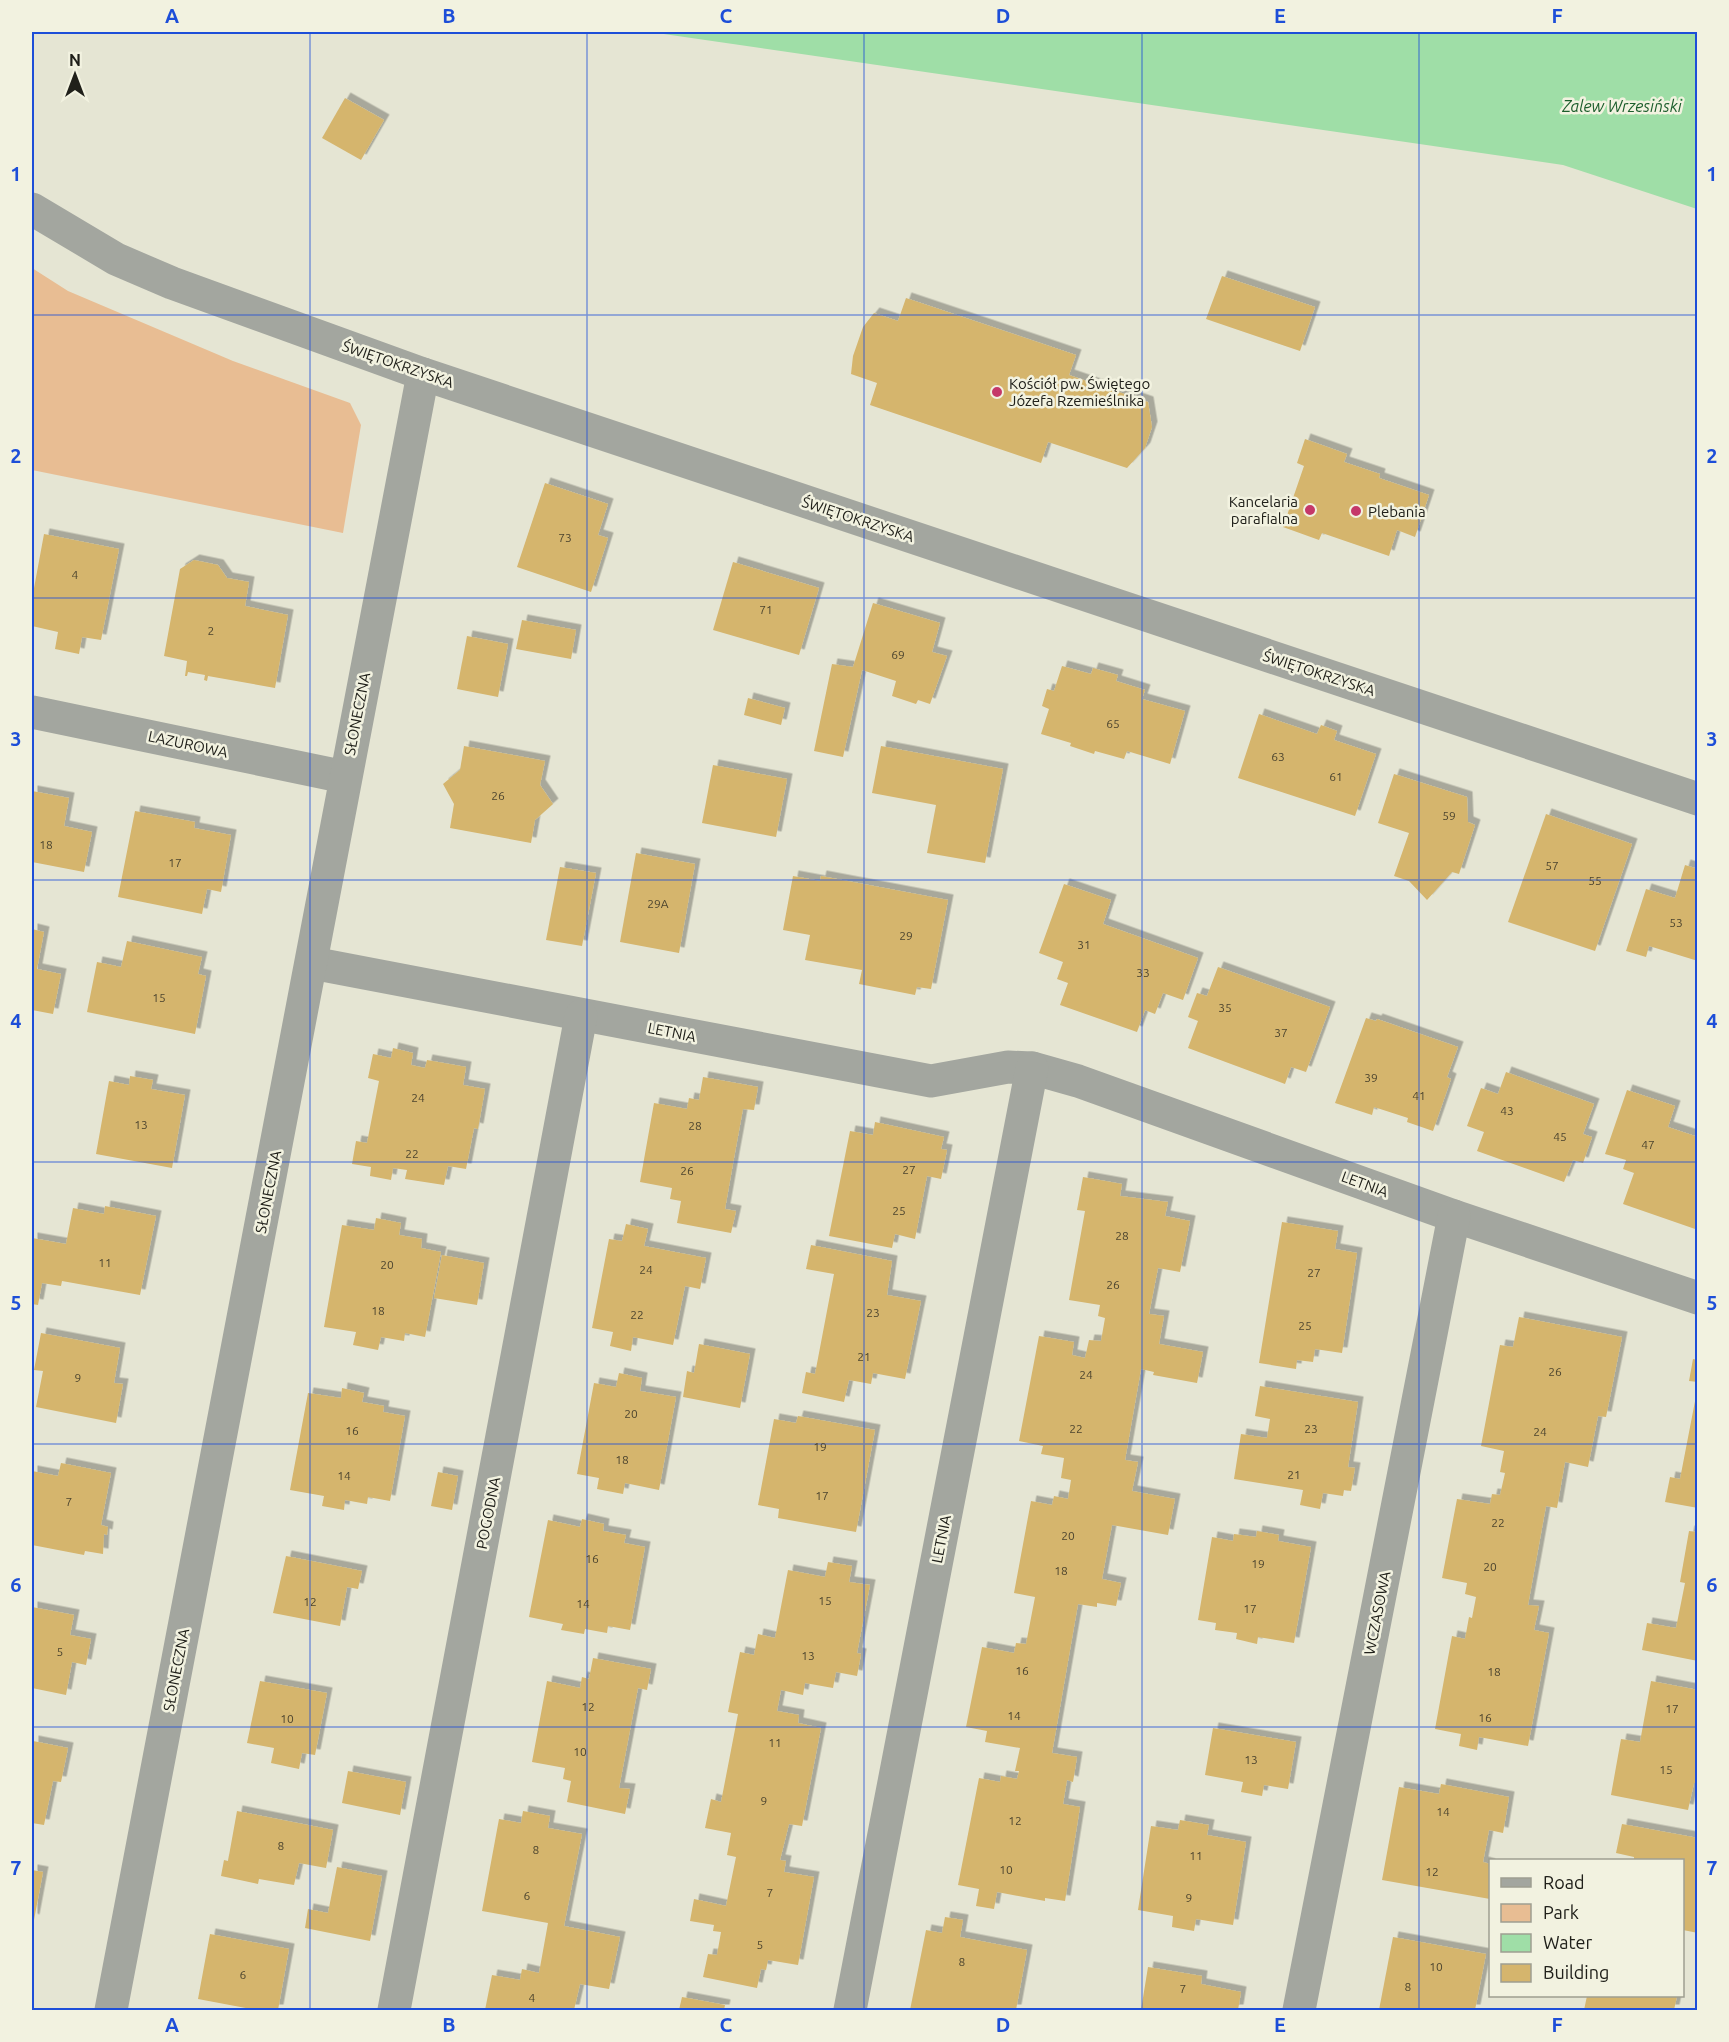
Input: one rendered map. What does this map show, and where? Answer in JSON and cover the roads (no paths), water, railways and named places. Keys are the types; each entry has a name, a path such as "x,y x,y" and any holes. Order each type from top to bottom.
{"street":[{"name":"ŚWIĘTOKRZYSKA","path":"32,209 116,259 163,279 423,374 1698,799"},
{"name":"SŁONECZNA","path":"111,2010 423,374"},
{"name":"LAZUROWA","path":"32,712 345,777"},
{"name":"LETNIA","path":"312,963 931,1081 1008,1067 1032,1068 1078,1081 1454,1216 1698,1298"},
{"name":"POGODNA","path":"394,2010 581,1016"},
{"name":"LETNIA","path":"850,2010 1032,1068"},
{"name":"WCZASOWA","path":"1299,2010 1454,1216"}],"water":[{"name":"Zalew Wrzesiński","path":"650,32 1697,32 1697,209 1563,165"}],"place":[{"name":"Kościół pw. Świętego Józefa Rzemieślnika","path":"997,392"},
{"name":"Kancelaria parafialna","path":"1310,510"},
{"name":"Plebania","path":"1356,511"}]}
